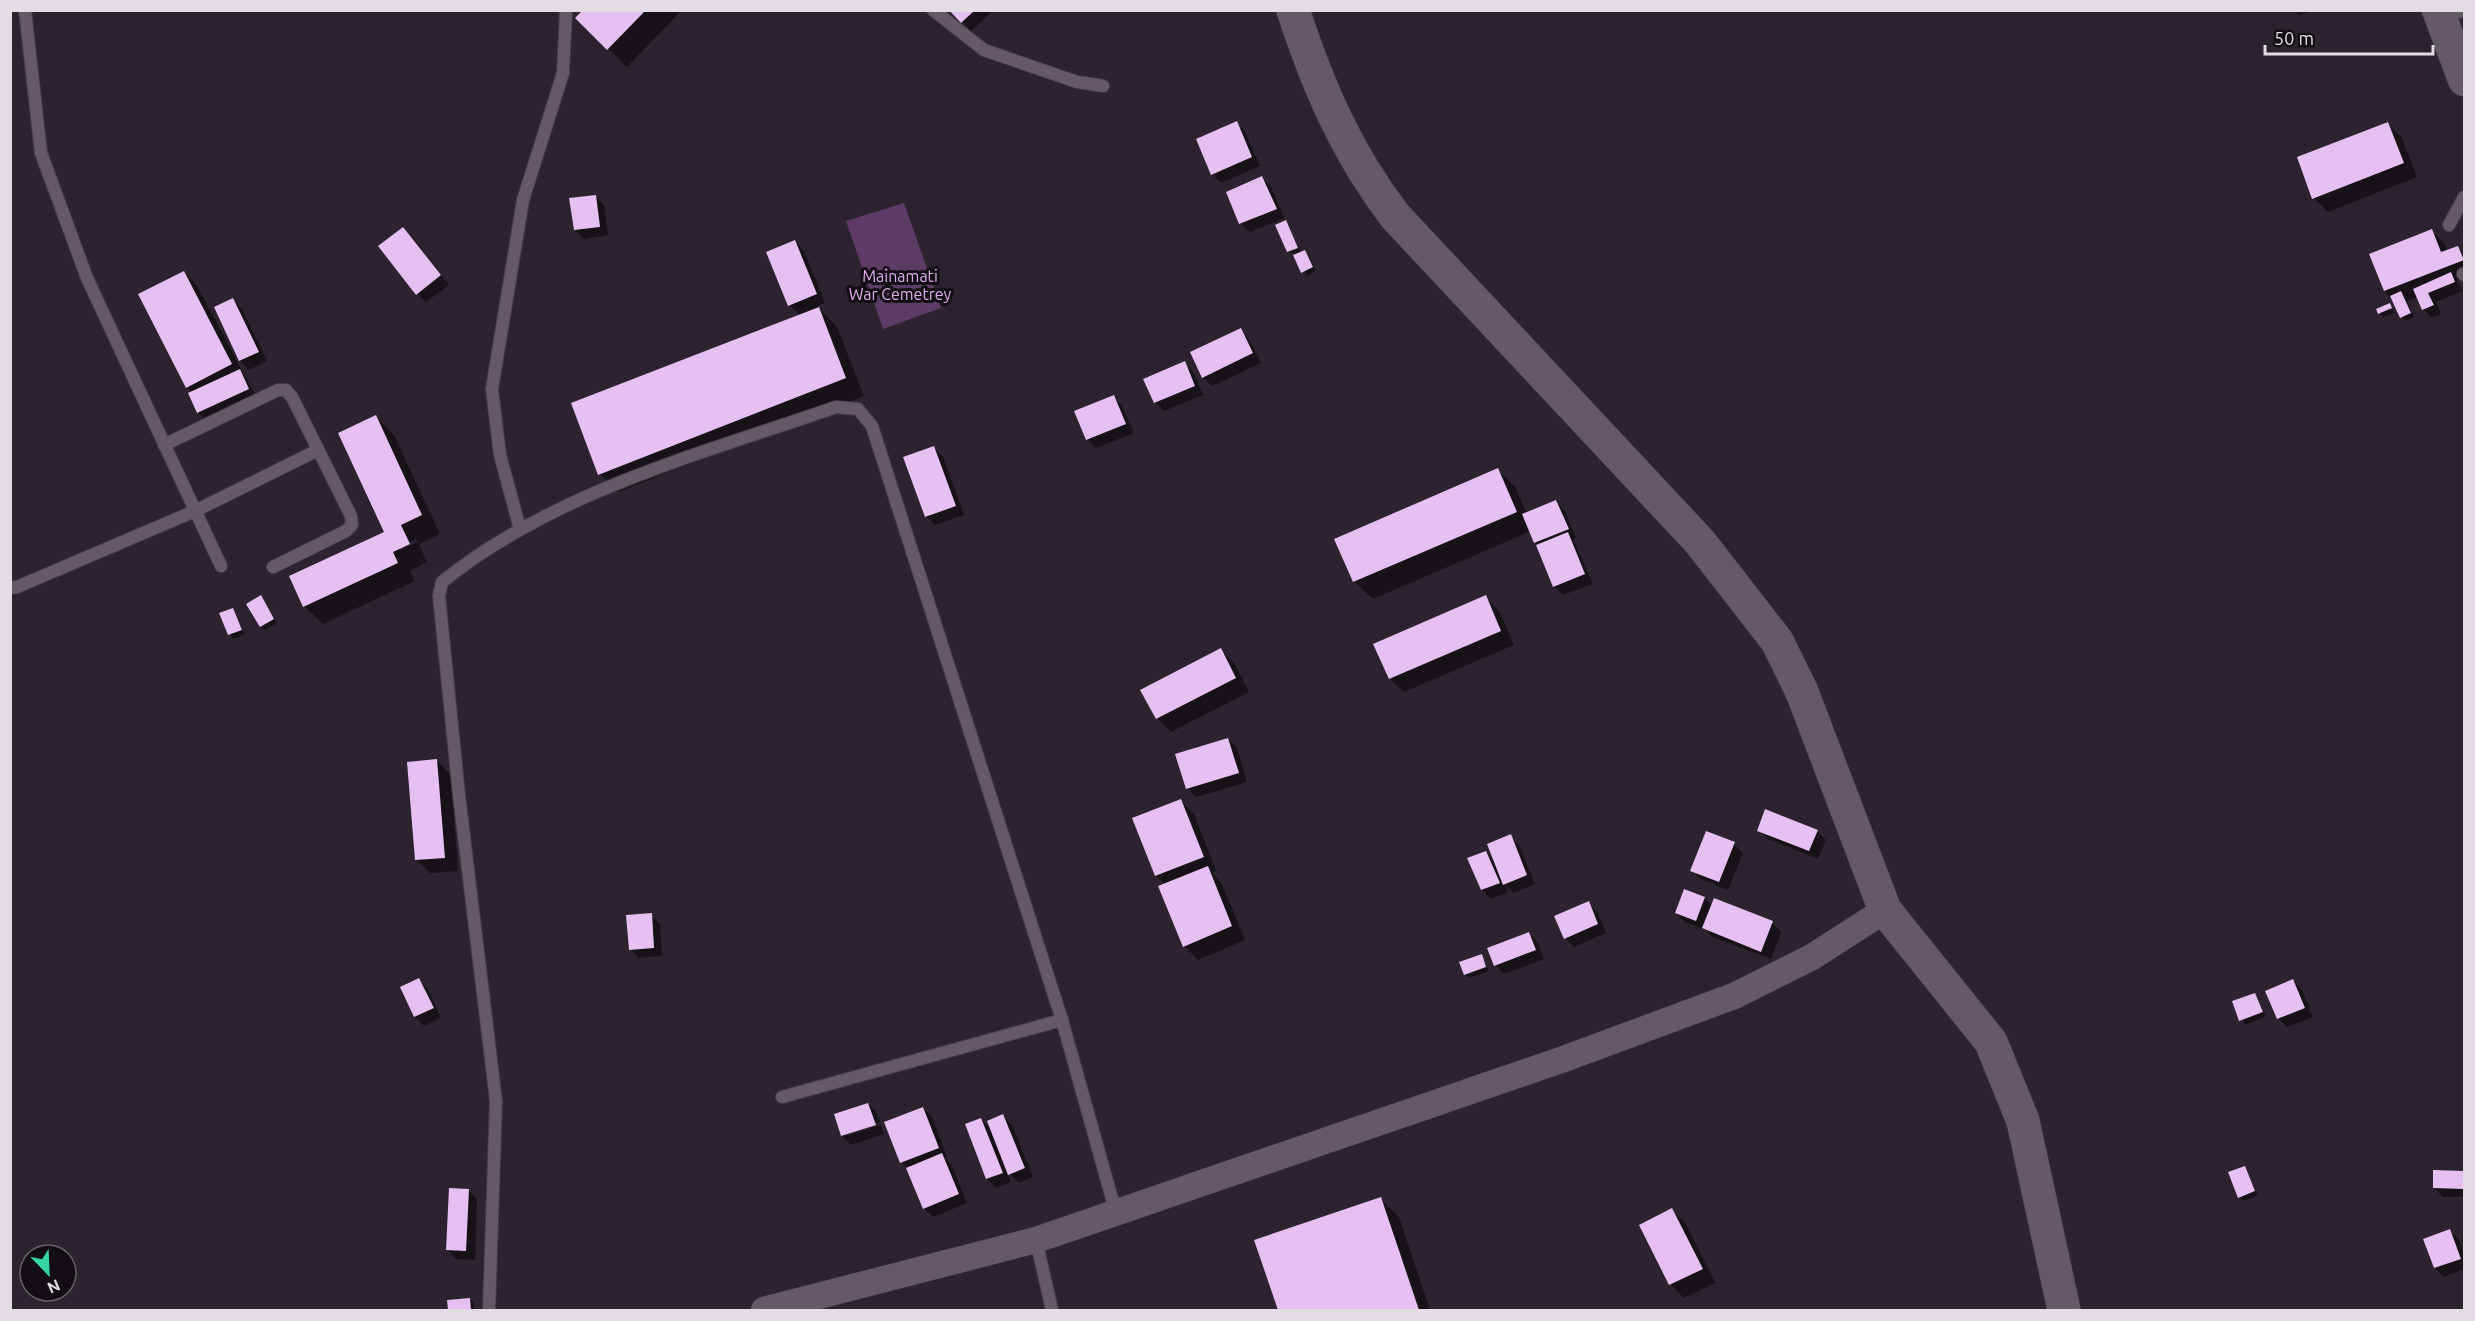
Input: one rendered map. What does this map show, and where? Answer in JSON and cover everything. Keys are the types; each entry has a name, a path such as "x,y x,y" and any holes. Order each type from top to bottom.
{"main road":[{"path":"1293,10 1327,105 1367,180 1395,216 1700,542 1777,641 1802,692 1885,910 1991,1042 2023,1121 2064,1311"}],"street":[{"path":"2447,14 2464,80"},
{"path":"764,1311 1036,1240 1561,1060 1734,996 1812,957 1885,910"}],"lane":[{"path":"25,10 40,153 87,278 221,566"},
{"path":"520,529 500,455 492,389 523,200 563,73 566,10"},
{"path":"933,10 984,50 1077,82 1103,86"},
{"path":"2449,225 2464,197"},
{"path":"165,445 278,390 286,390 351,516 352,525 346,531 273,567"},
{"path":"489,1311 496,1101 459,795 439,596 442,582 520,529 577,500 677,462 836,407 858,409 872,426 1062,1020 1116,1213"},
{"path":"10,588 195,511 318,450"},
{"path":"782,1096 1062,1020"},
{"path":"1036,1240 1052,1311"}],"green space":[{"name":"Mainamati War Cemetrey","path":"904,203 941,308 883,329 846,221"}],"building":[{"path":"583,10 646,10 607,50 575,18"},
{"path":"949,10 975,10 961,23"},
{"path":"1237,121 1252,157 1211,175 1196,139"},
{"path":"2388,122 2404,163 2312,199 2297,157"},
{"path":"1262,176 1277,209 1239,224 1226,192"},
{"path":"596,195 600,227 574,230 569,198"},
{"path":"1286,220 1298,248 1287,252 1275,225"},
{"path":"403,227 441,275 416,295 378,246"},
{"path":"2432,229 2441,252 2458,246 2464,260 2384,291 2369,254"},
{"path":"795,240 817,294 788,306 766,252"},
{"path":"1305,250 1313,267 1301,273 1293,255"},
{"path":"184,271 232,364 186,388 138,294"},
{"path":"2451,272 2455,282 2428,293 2434,305 2422,310 2413,289"},
{"path":"2401,291 2411,313 2400,318 2390,296"},
{"path":"233,298 259,352 239,361 214,307"},
{"path":"2390,303 2392,308 2378,314 2376,309"},
{"path":"819,307 846,378 598,475 571,403"},
{"path":"1241,328 1253,353 1202,378 1190,352"},
{"path":"1185,361 1195,386 1154,403 1143,379"},
{"path":"240,369 249,389 197,413 188,393"},
{"path":"1114,395 1126,424 1086,440 1074,411"},
{"path":"376,415 422,515 401,525 410,544 393,552 398,563 303,607 289,576 384,532 338,433"},
{"path":"934,446 956,506 925,517 903,457"},
{"path":"1498,468 1517,512 1353,582 1334,539"},
{"path":"1556,500 1569,529 1534,543 1522,514"},
{"path":"1568,532 1585,574 1553,587 1536,545"},
{"path":"261,595 274,619 260,627 246,604"},
{"path":"1486,595 1501,631 1389,679 1373,644"},
{"path":"233,608 242,630 228,635 219,613"},
{"path":"1221,648 1236,678 1156,719 1140,690"},
{"path":"1228,738 1239,773 1186,789 1175,754"},
{"path":"437,759 445,858 415,860 407,762"},
{"path":"1181,799 1204,857 1155,876 1132,818"},
{"path":"1765,809 1818,830 1809,851 1757,831"},
{"path":"1706,831 1735,842 1719,882 1690,871"},
{"path":"1511,834 1527,875 1503,885 1487,844"},
{"path":"1486,851 1500,883 1481,890 1467,858"},
{"path":"1208,866 1232,926 1183,947 1158,886"},
{"path":"1684,889 1705,897 1696,921 1675,913"},
{"path":"1714,898 1773,921 1761,952 1702,928"},
{"path":"1589,901 1598,924 1564,939 1554,916"},
{"path":"652,913 654,948 629,950 626,915"},
{"path":"1529,932 1536,950 1494,966 1487,948"},
{"path":"1482,954 1486,967 1464,975 1459,962"},
{"path":"419,978 434,1008 414,1017 400,987"},
{"path":"2293,979 2305,1008 2277,1019 2265,991"},
{"path":"2255,993 2263,1012 2239,1021 2232,1001"},
{"path":"868,1103 876,1125 841,1136 834,1114"},
{"path":"923,1107 939,1148 900,1163 884,1122"},
{"path":"1003,1114 1025,1168 1008,1175 987,1121"},
{"path":"981,1118 1003,1173 986,1179 965,1124"},
{"path":"942,1153 959,1194 923,1209 906,1168"},
{"path":"2245,1166 2255,1191 2238,1198 2228,1172"},
{"path":"2433,1170 2464,1171 2464,1189 2433,1188"},
{"path":"449,1188 469,1189 466,1251 446,1250"},
{"path":"1381,1197 1419,1310 1278,1310 1254,1240"},
{"path":"1672,1208 1703,1269 1669,1285 1639,1225"},
{"path":"2450,1229 2461,1259 2434,1268 2423,1239"},
{"path":"470,1298 471,1310 448,1310 447,1300"}]}
